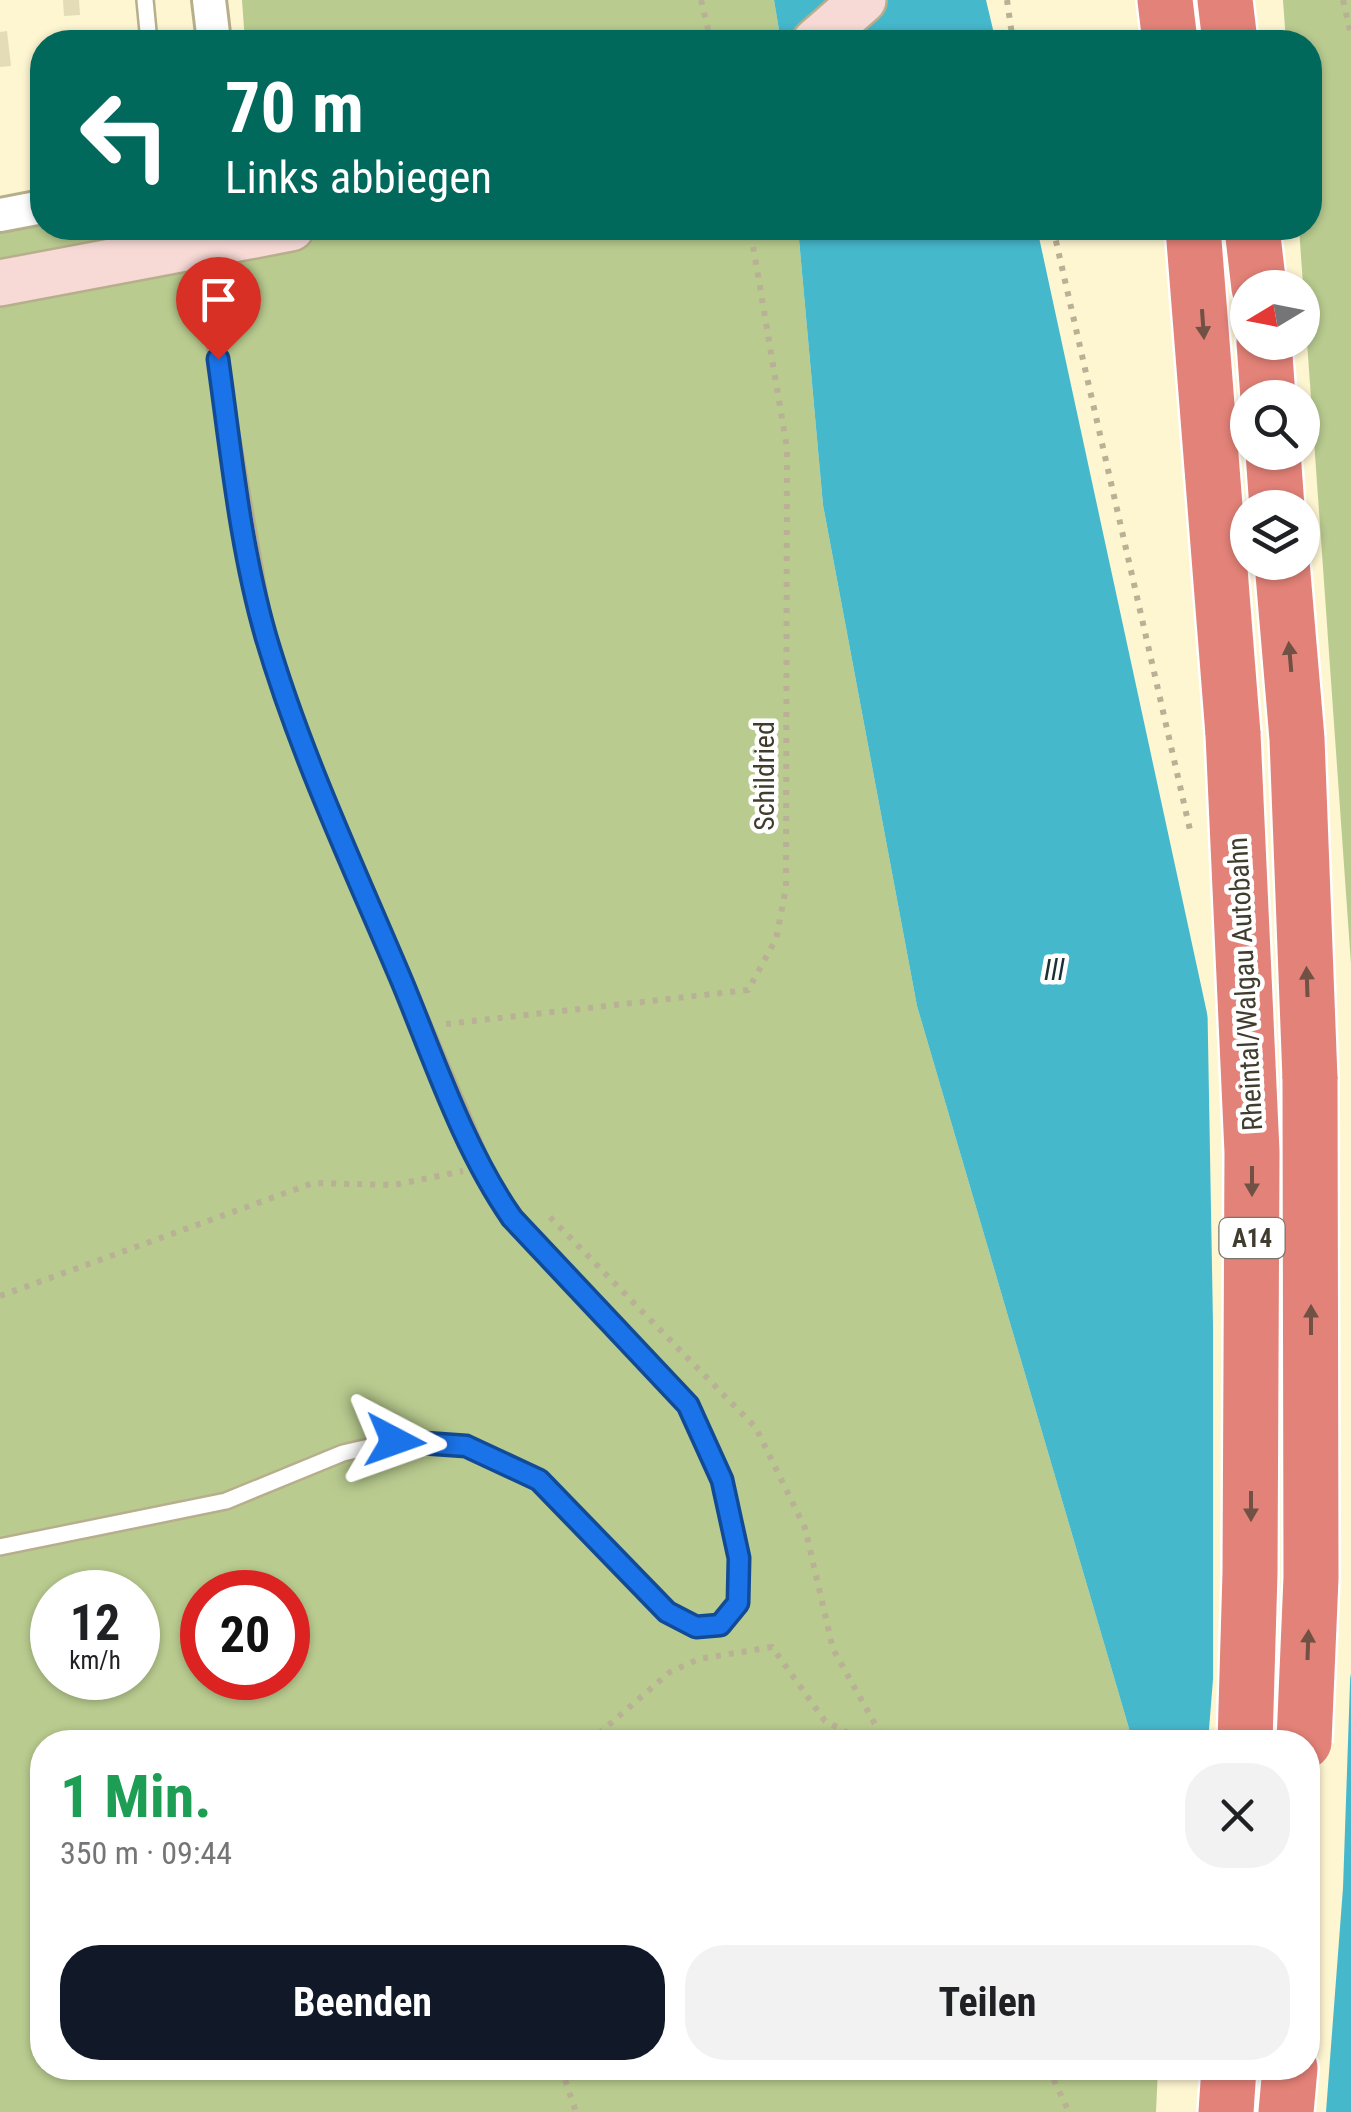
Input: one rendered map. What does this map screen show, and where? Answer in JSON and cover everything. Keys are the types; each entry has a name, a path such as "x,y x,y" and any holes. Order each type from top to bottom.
{"highway":[{"path":"1165,0 1169,30"},
{"path":"1225,0 1229,30"},
{"name":"Rheintal/Walgau Autobahn","path":"1194,240 1234,734 1252,1152 1250,1573 1244,1730"},
{"path":"1253,240 1257,270"},
{"name":"Rheintal/Walgau Autobahn","path":"1284,580 1297,739 1310,1079 1311,1578 1305,1730"},
{"path":"1226,2112 1229,2080"},
{"path":"1286,2112 1289,2080"}],"main road":[{"path":"829,30 863,0"},
{"path":"0,284 236,240"}],"street":[{"path":"209,0 213,30"},
{"path":"0,215 30,210"}],"lane":[{"path":"144,0 148,30"},
{"path":"0,1546 226,1501 343,1453 395,1441 466,1446 539,1480 667,1612 696,1627 720,1625 738,1603 739,1558 722,1480 688,1405 512,1218 483,1167 420,1026 297,730 265,634 199,248"}],"path":[{"path":"701,0 709,30"},
{"path":"1006,0 1011,30"},
{"path":"1343,0 1351,36"},
{"name":"Schildried","path":"420,1026 748,990 776,939 786,888 787,448 752,240"},
{"path":"1056,240 1194,845"},
{"path":"0,1296 313,1183 394,1185 483,1167"},
{"path":"602,1730 670,1672 699,1659 772,1647 825,1721 843,1730"},
{"path":"565,2080 576,2112"},
{"path":"1054,2080 1069,2112"}],"green space":[{"path":"242,0 774,0 779,30 244,30"},
{"path":"1283,0 1351,0 1351,964 1316,470 1320,470 1320,380 1310,380 1308,360 1320,360 1320,270 1302,270 1300,240 1322,240 1322,30 1285,30"},
{"path":"30,209 30,240 799,240 823,505 917,1006 1129,1730 30,1730 30,2080 1157,2080 1156,2112 0,2112 0,215"}],"water":[{"path":"774,0 986,0 993,30 779,30"},
{"name":"Ill","path":"799,240 1040,240 1351,1678 1351,2112 1224,2112 1285,2080 1320,2080 1320,1730 1129,1730 917,1006 823,505"}],"pier":[{"path":"1207,983 1351,1654 1343,1888 1326,2112 1218,2112 1209,2080 1320,2080 1320,1730 1209,1730 1213,1679 1213,1324"}],"building":[{"path":"63,0 79,0 80,15 64,16"},
{"path":"7,31 11,66 0,67 0,32"}],"route":[{"path":"218,359 265,634 297,730 420,1026 493,1190 512,1218 688,1405 722,1480 739,1558 738,1603 720,1625 696,1627 667,1612 539,1480 466,1446 395,1441"}]}
